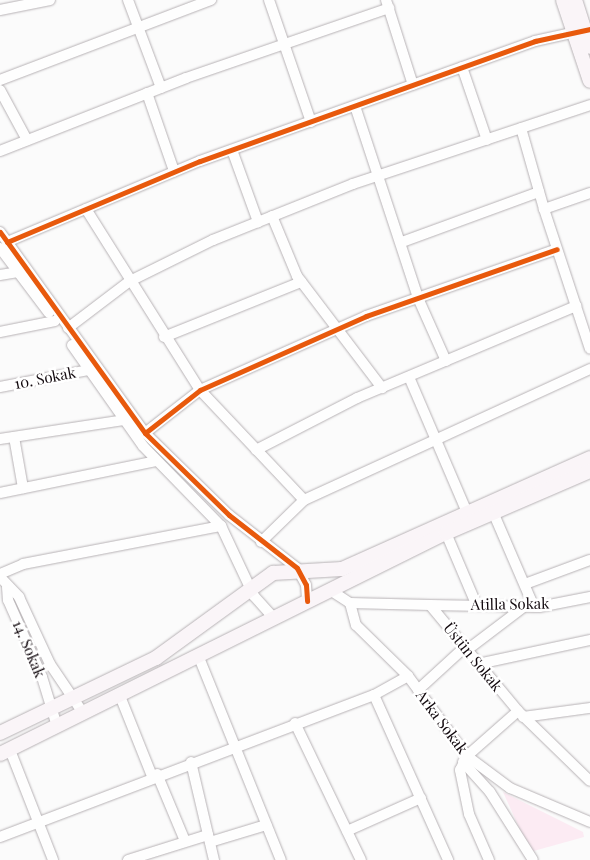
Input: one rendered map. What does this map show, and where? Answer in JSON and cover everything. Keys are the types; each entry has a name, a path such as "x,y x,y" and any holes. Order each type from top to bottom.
{"main road":[{"path":"563,0 583,31 590,47"},
{"path":"575,0 583,31 590,81"},
{"path":"0,733 75,699 171,648 250,586 273,572 297,568 342,569 590,458"},
{"path":"5,752 120,696 307,600 446,533 590,471"}],"street":[{"path":"0,10 50,0"},
{"path":"128,0 161,88"},
{"path":"0,80 211,0"},
{"path":"269,0 311,122"},
{"path":"0,151 161,88 284,46 387,4 412,85"},
{"path":"4,245 174,171 462,67 583,31"},
{"path":"462,67 487,140"},
{"path":"0,90 27,140"},
{"path":"147,94 174,171"},
{"path":"68,328 130,281 272,216 376,176 590,105"},
{"path":"355,106 376,176 402,242 418,298 446,361"},
{"path":"521,128 544,209 590,348"},
{"path":"232,150 258,222"},
{"path":"402,242 539,192"},
{"path":"544,209 590,193"},
{"path":"86,209 164,337 200,390 304,500"},
{"path":"272,216 301,282 382,388"},
{"path":"0,232 4,245 18,272 55,321 124,420 156,461 221,526 258,604 273,617"},
{"path":"4,245 68,328 145,434 261,542 297,568 306,585 307,600"},
{"path":"145,434 200,390 336,329 418,298 557,250"},
{"path":"0,275 18,272"},
{"path":"164,337 301,282"},
{"path":"256,450 382,388 576,306"},
{"path":"0,332 55,321"},
{"path":"261,542 304,500 590,369"},
{"name":"10. Sokak","path":"0,387 89,370"},
{"path":"409,376 467,512"},
{"path":"0,439 124,420"},
{"path":"14,437 23,488"},
{"path":"0,493 156,461"},
{"path":"418,690 466,648 530,606 524,584 493,512"},
{"path":"0,576 23,564 221,526"},
{"path":"446,533 477,606"},
{"path":"524,584 590,560"},
{"name":"14. Sokak","path":"0,576 7,587 19,597 50,664 83,713"},
{"name":"14. Sokak","path":"7,587 8,600 42,677 50,711 57,726"},
{"path":"330,590 350,603 430,605"},
{"name":"Atilla Sokak","path":"430,605 530,606 590,597"},
{"name":"Arka Sokak","path":"350,603 356,625 408,676 465,759 510,788 590,822"},
{"name":"Üstün Sokak","path":"430,605 521,714 590,781"},
{"path":"478,664 590,640"},
{"path":"198,655 280,860"},
{"path":"0,837 35,821 155,775 234,748 295,723 374,695 408,676"},
{"path":"374,695 448,860"},
{"path":"120,696 185,840"},
{"path":"489,860 470,814 460,774 465,759 521,714 590,708"},
{"path":"295,723 361,860"},
{"path":"5,752 53,860"},
{"path":"465,759 490,792 532,860"},
{"path":"191,762 214,860"},
{"path":"347,830 421,798"},
{"path":"128,860 185,840 209,838 266,825"}],"shaded area":[{"path":"503,792 583,832 584,837 530,852"}],"cycle path":[{"path":"7,242 200,161 535,41 590,29"},
{"path":"0,232 145,433 229,515 297,568 306,585 307,601"},
{"path":"145,433 200,390 366,316 557,249"}]}
